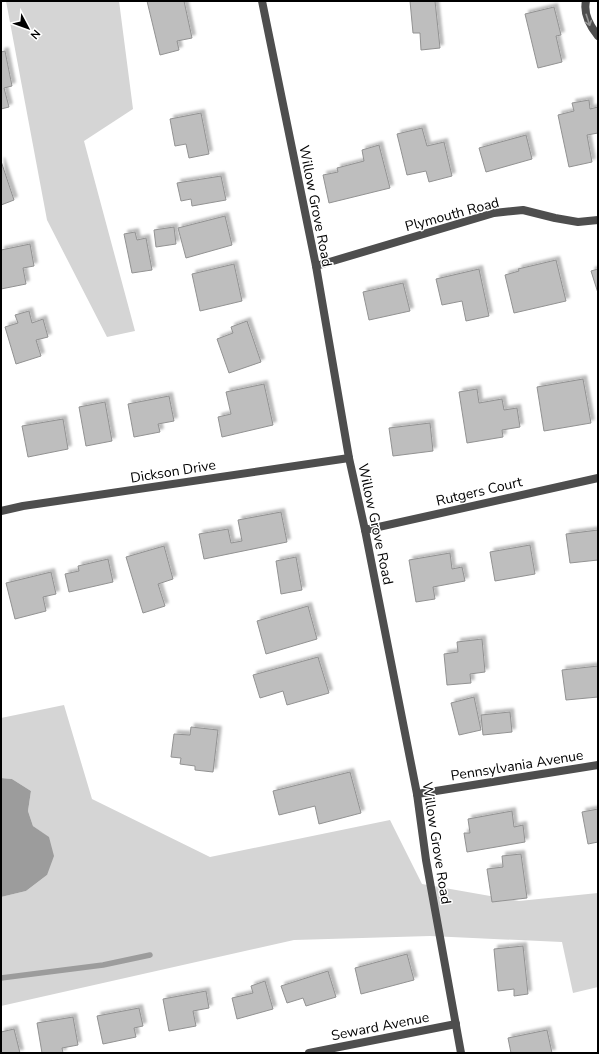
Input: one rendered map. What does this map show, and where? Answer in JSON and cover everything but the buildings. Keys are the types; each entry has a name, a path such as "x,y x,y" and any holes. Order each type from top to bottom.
{"street":[{"name":"Willow Grove Road","path":"262,1 316,266 349,458 365,530 417,794 426,860 461,1053"},
{"path":"586,1 586,17 591,28 598,36"},
{"name":"Plymouth Road","path":"316,266 494,213 523,210 578,222 598,220"},
{"name":"Dickson Drive","path":"1,511 23,506 349,458"},
{"name":"Rutgers Court","path":"365,530 598,478"},
{"name":"Pennsylvania Avenue","path":"417,794 598,765"},
{"name":"Seward Avenue","path":"309,1053 456,1024"}],"shaded area":[{"path":"6,1 119,1 133,109 84,141 135,331 107,337 47,220"},
{"path":"64,705 92,799 210,857 390,820 422,884 519,901 598,893 598,987 573,993 562,942 430,936 294,940 1,1006 1,897 26,891 47,875 48,837 33,826 28,811 31,791 12,779 1,778 1,718"},
{"path":"1,778 12,779 31,791 28,811 33,826 49,837 54,856 47,875 26,891 1,897"}],"waterway":[{"path":"1,978 103,965 150,955"}]}
